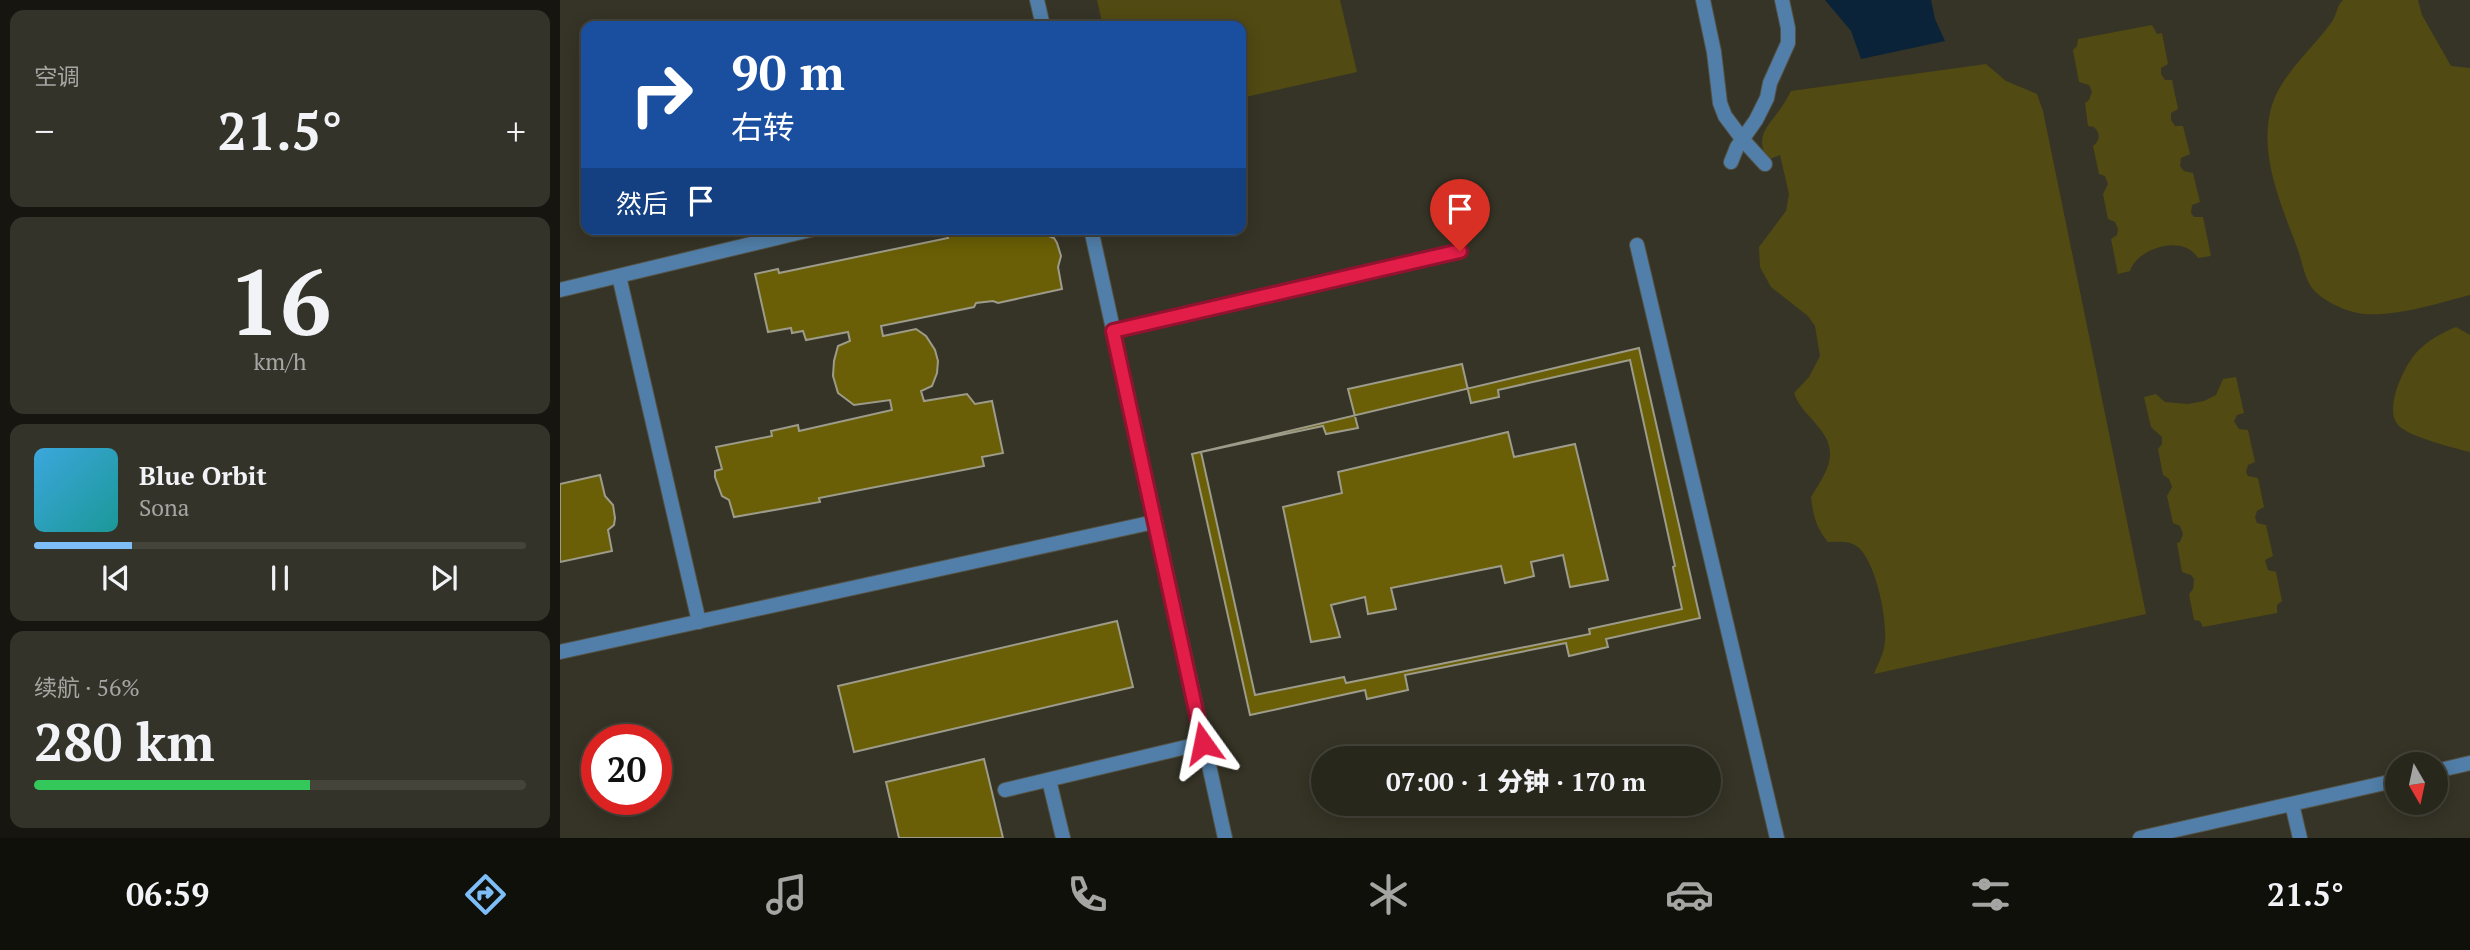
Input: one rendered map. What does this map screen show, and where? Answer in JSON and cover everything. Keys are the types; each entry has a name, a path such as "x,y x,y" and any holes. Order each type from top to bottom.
{"street":[{"path":"1037,0 1042,21"},
{"path":"1703,0 1714,52 1720,103 1725,116 1765,163"},
{"path":"1731,162 1737,147 1767,99 1770,83 1788,43 1782,0"},
{"path":"560,290 789,235"},
{"path":"1092,235 1225,838"},
{"path":"1637,245 1777,838"},
{"path":"1113,331 1460,251"},
{"path":"619,276 699,622"},
{"path":"560,652 1154,522"},
{"path":"1005,790 1203,743"},
{"path":"2448,768 2470,763"},
{"path":"1049,780 1063,838"},
{"path":"2140,838 2385,783"},
{"path":"2292,804 2300,838"}],"shaded area":[{"path":"1097,0 1340,0 1357,72 1246,97 1246,21 1102,21"},
{"path":"2343,0 2418,0 2422,15 2451,66 2470,68 2470,295 2410,310 2363,314 2328,301 2317,294 2308,281 2273,179 2267,142 2268,123 2272,105 2283,83 2331,23"},
{"path":"2152,25 2157,34 2162,33 2168,64 2161,68 2161,74 2165,80 2172,80 2178,109 2171,113 2171,120 2175,126 2183,126 2190,154 2181,158 2180,166 2184,171 2193,173 2200,202 2192,205 2191,213 2194,217 2203,217 2211,256 2198,258 2183,247 2162,246 2142,255 2130,271 2118,274 2111,239 2117,235 2118,229 2115,222 2108,219 2103,194 2108,184 2105,176 2099,174 2093,146 2099,135 2094,127 2088,126 2085,103 2092,92 2089,85 2079,82 2073,50 2078,39"},
{"path":"1986,64 2006,81 2037,94 2043,111 2146,614 1874,674 1885,638 1883,611 1876,581 1865,556 1856,545 1828,542 1818,526 1813,510 1811,497 1826,470 1830,453 1824,434 1794,393 1809,377 1820,356 1815,326 1808,316 1771,287 1760,267 1759,247 1786,211 1789,194 1780,155 1767,160 1762,139 1791,91"},
{"path":"2456,327 2470,335 2470,452 2412,434 2399,426 2393,410 2401,379 2416,353 2434,338"},
{"path":"2236,377 2244,413 2237,415 2234,421 2239,429 2248,430 2255,462 2248,465 2246,472 2248,476 2258,478 2264,507 2257,511 2255,517 2257,523 2266,525 2273,556 2265,560 2268,570 2276,572 2282,601 2277,605 2277,613 2203,627 2200,621 2194,620 2189,594 2193,589 2194,579 2182,572 2177,543 2183,534 2180,526 2173,523 2167,496 2172,487 2169,479 2163,475 2158,449 2162,444 2162,437 2151,427 2144,397 2156,394 2165,402 2188,404 2204,401 2216,395 2223,379"}],"water":[{"path":"1825,0 1931,0 1935,19 1945,41 1861,59 1851,31"}],"building":[{"path":"947,235 1046,235 1054,238 1061,256 1058,267 1062,289 998,303 976,303 974,307 881,326 883,336 916,329 926,336 935,350 937,373 932,386 921,391 924,401 967,394 975,404 992,401 1003,453 982,457 984,466 819,498 820,502 734,517 729,500 722,496 715,477 715,471 722,469 716,447 772,436 771,431 798,425 799,431 892,410 890,400 854,405 838,393 833,376 834,361 838,346 850,341 848,332 806,340 803,331 792,333 791,328 768,332 755,274 778,269 779,273 948,238"},
{"path":"1639,348 1700,618 1606,639 1608,647 1569,656 1566,643 1405,675 1408,690 1367,699 1365,690 1250,715 1192,454"},
{"path":"1630,360 1682,609 1589,629 1590,634 1346,683 1344,677 1255,695 1201,452 1323,426 1326,434 1358,428 1348,389 1462,364 1471,403 1499,397 1498,390","holes":["1508,432 1514,457 1575,444 1608,580 1570,587 1563,555 1531,562 1534,576 1505,583 1501,566 1391,588 1396,609 1368,614 1365,597 1331,605 1340,637 1311,642 1283,507 1342,493 1338,472"]},
{"path":"600,475 605,496 613,505 614,525 608,530 612,551 560,562 560,484"},
{"path":"1117,621 1133,687 854,752 838,686"},
{"path":"984,759 1003,838 899,838 886,782"}],"route":[{"path":"1203,743 1113,331 1460,251"}]}
